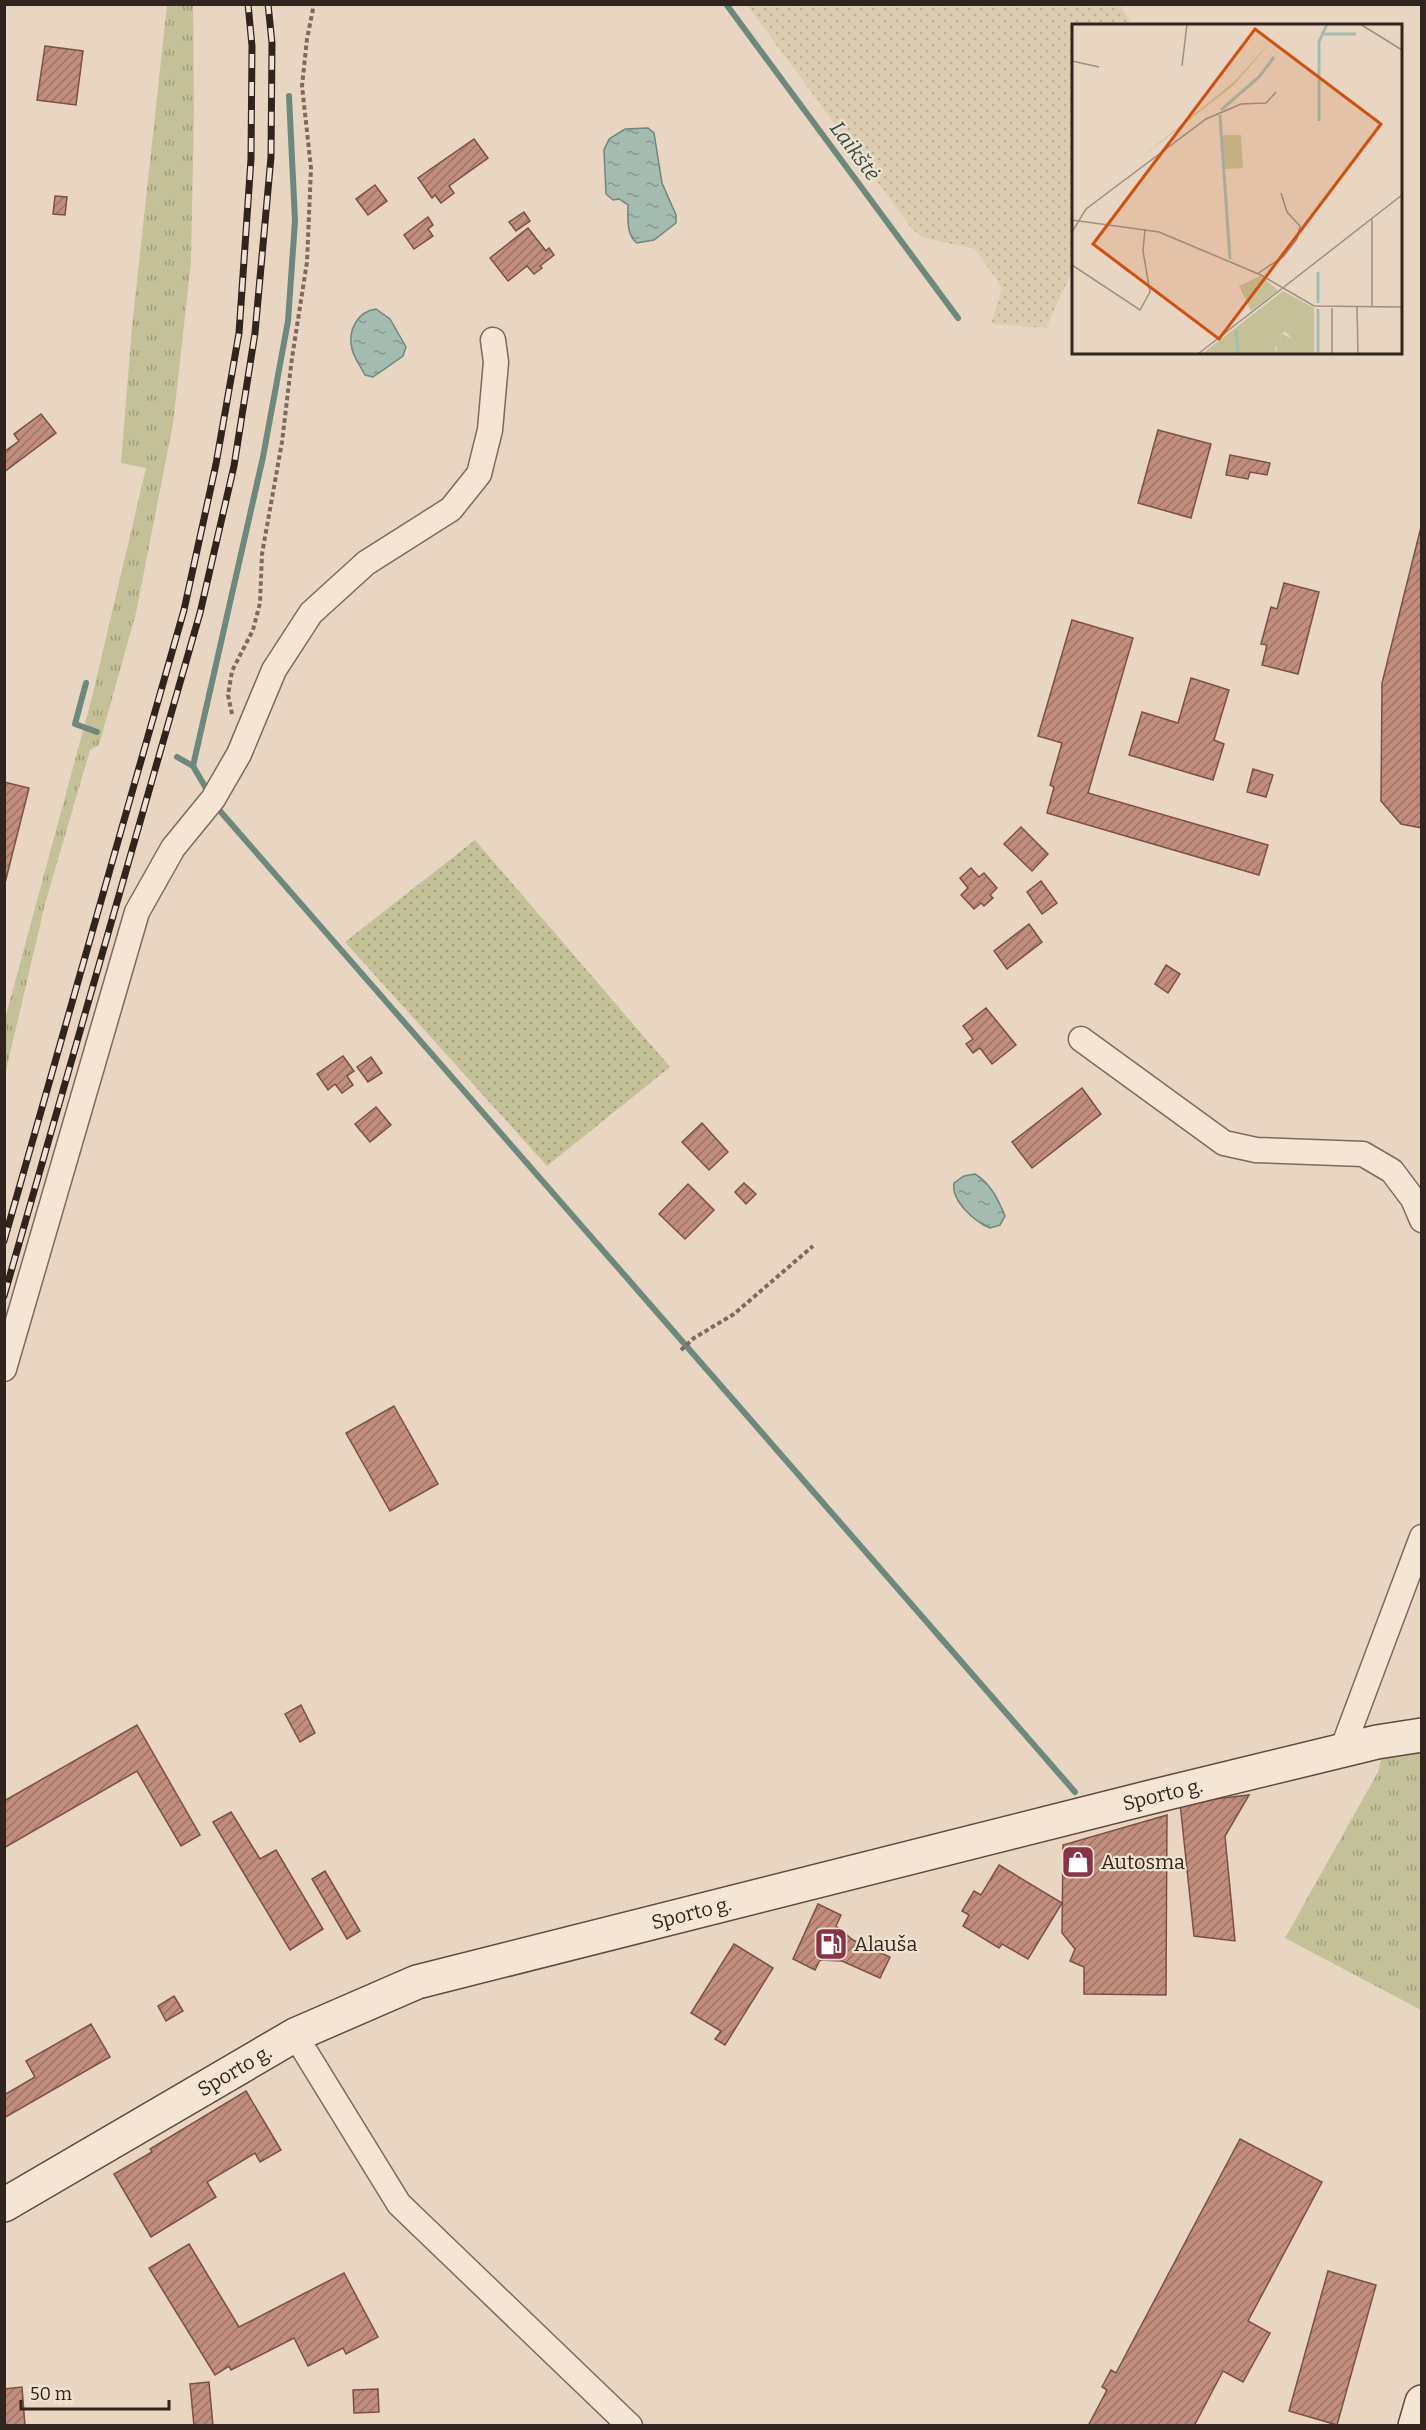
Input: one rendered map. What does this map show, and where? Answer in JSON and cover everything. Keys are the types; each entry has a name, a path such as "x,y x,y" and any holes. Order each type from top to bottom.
{"street":[{"path":"4,1369 137,912 173,848 213,800 244,742 274,670 311,613 366,563 451,508 479,474 490,430 496,362 493,340"},
{"path":"1081,1040 1224,1143 1256,1150 1363,1154 1392,1171 1413,1199 1422,1220"},
{"path":"1342,1750 1422,1537"},
{"name":"Sporto g.","path":"4,2205 296,2035 417,1982 1342,1750 1422,1735"},
{"path":"296,2035 399,2204 630,2426"},
{"path":"1415,2426 1422,2402"}],"path":[{"path":"244,742 236,728 228,694 232,671 253,630 260,603 262,554 282,442 307,262 310,168 302,86 307,39 314,4"},
{"path":"681,1350 693,1338 734,1314 813,1246"}],"shaded area":[{"path":"747,5 1120,5 1132,24 1072,24 1072,271 1046,328 991,324 1002,288 975,249 924,238 912,229"}],"green space":[{"path":"167,5 193,5 194,108 191,262 173,424 136,613 99,745 90,750 45,904 5,1075 5,1019 92,697 146,468 121,463 132,327"},
{"path":"475,840 670,1067 547,1166 345,942"},
{"path":"1421,1746 1421,2010 1285,1938 1378,1772 1383,1752"}],"water":[{"path":"648,128 654,133 662,183 676,215 676,223 654,240 637,243 629,231 628,205 619,199 613,200 606,194 604,150 609,139 625,129"},
{"path":"376,309 390,319 406,347 403,356 373,377 365,375 356,359 352,349 351,335 359,318"},
{"path":"975,1174 990,1187 1000,1204 1005,1216 1000,1225 990,1228 978,1221 965,1210 956,1197 954,1183 964,1176"}],"building":[{"path":"45,46 83,51 76,105 37,100"},
{"path":"474,139 488,158 449,186 454,193 441,203 435,195 432,198 418,178"},
{"path":"375,185 387,201 368,215 356,199"},
{"path":"55,196 67,197 65,215 53,214"},
{"path":"524,212 530,221 516,231 509,222"},
{"path":"428,217 433,225 428,229 433,236 414,249 404,235"},
{"path":"528,228 546,251 549,248 554,255 534,274 527,266 508,281 490,258"},
{"path":"41,414 56,433 4,472 4,452 19,441 14,434"},
{"path":"1158,430 1211,444 1191,518 1138,503"},
{"path":"1230,455 1270,463 1267,475 1250,472 1248,479 1226,475"},
{"path":"1422,523 1422,828 1401,824 1381,801 1382,683"},
{"path":"1284,583 1319,592 1298,674 1262,665 1267,645 1261,644 1271,607 1277,609"},
{"path":"1072,620 1133,638 1088,793 1268,845 1259,875 1047,813 1054,787 1050,785 1062,743 1038,736"},
{"path":"1191,678 1229,690 1214,740 1224,744 1213,780 1129,755 1142,712 1178,723"},
{"path":"1253,769 1273,775 1266,797 1247,792"},
{"path":"4,782 29,788 4,887"},
{"path":"1021,827 1048,854 1032,871 1004,844"},
{"path":"971,868 979,877 984,873 997,888 990,895 993,898 984,906 981,903 974,909 961,895 968,888 960,878"},
{"path":"1041,881 1057,903 1042,914 1027,892"},
{"path":"1029,924 1042,942 1007,969 994,951"},
{"path":"1166,965 1180,974 1168,993 1155,984"},
{"path":"986,1008 1016,1045 992,1064 980,1048 973,1053 966,1044 973,1039 963,1026"},
{"path":"343,1056 354,1071 347,1076 353,1085 342,1093 335,1084 328,1090 317,1074"},
{"path":"371,1057 382,1073 368,1082 357,1067"},
{"path":"1082,1088 1101,1114 1032,1168 1012,1142"},
{"path":"376,1107 391,1125 370,1142 355,1124"},
{"path":"702,1123 728,1152 709,1170 682,1142"},
{"path":"744,1183 756,1194 746,1204 735,1192"},
{"path":"688,1184 714,1210 685,1239 659,1214"},
{"path":"394,1406 438,1484 390,1511 346,1433"},
{"path":"301,1705 315,1733 300,1742 285,1714"},
{"path":"137,1725 200,1835 181,1846 137,1771 4,1848 4,1801"},
{"path":"1249,1795 1225,1836 1235,1941 1194,1936 1180,1803"},
{"path":"231,1812 260,1859 276,1850 323,1929 290,1950 213,1822"},
{"path":"1167,1815 1166,1995 1084,1994 1084,1967 1070,1961 1075,1949 1062,1933 1063,1845"},
{"path":"999,1865 1062,1903 1028,1959 1002,1944 999,1948 963,1926 969,1915 962,1911 974,1891 981,1895"},
{"path":"325,1871 360,1931 347,1939 312,1879"},
{"path":"818,1904 841,1915 836,1926 853,1940 890,1957 880,1978 842,1961 820,1960 815,1970 793,1959"},
{"path":"734,1944 773,1968 725,2045 715,2039 721,2031 691,2013"},
{"path":"174,1996 183,2011 166,2021 158,2006"},
{"path":"91,2024 110,2057 4,2118 4,2091 6,2094 35,2077 26,2061"},
{"path":"246,2091 281,2150 260,2162 255,2153 207,2182 216,2197 151,2237 114,2174 152,2152 150,2149"},
{"path":"1240,2139 1322,2182 1248,2321 1270,2333 1243,2382 1223,2371 1194,2426 1088,2426 1107,2390 1102,2387 1111,2370 1116,2373"},
{"path":"189,2244 239,2327 344,2273 378,2337 346,2354 343,2348 308,2366 294,2338 231,2370 229,2366 215,2375 149,2268"},
{"path":"1328,2271 1376,2285 1337,2425 1289,2411"},
{"path":"209,2382 213,2426 194,2426 190,2384"},
{"path":"22,2387 25,2426 4,2426 4,2389"},
{"path":"378,2389 379,2412 354,2413 353,2390"}],"waterway":[{"name":"Laikštė","path":"726,4 958,318"},
{"path":"193,766 263,457 288,321 295,221 289,96"},
{"path":"86,683 75,724 97,732"},
{"path":"177,757 193,766 207,790"},
{"path":"220,811 1075,1792"}],"railway":[{"path":"4,1241 184,610 216,464 239,333 251,159 252,46 248,4"},
{"path":"4,1296 200,613 234,466 255,333 271,157 272,43 268,4"}],"place":[{"name":"Autosma","path":"1078,1862"},
{"name":"Alauša","path":"831,1944"}]}
